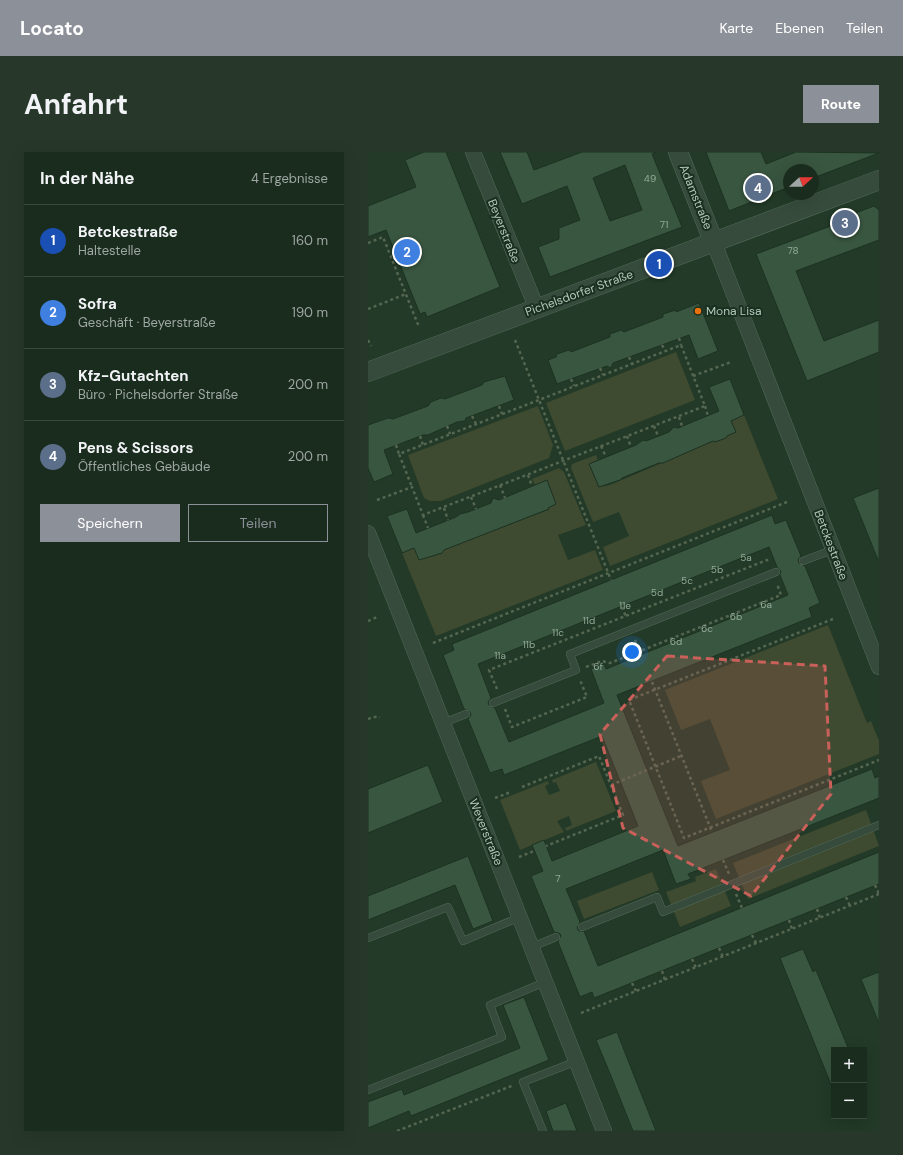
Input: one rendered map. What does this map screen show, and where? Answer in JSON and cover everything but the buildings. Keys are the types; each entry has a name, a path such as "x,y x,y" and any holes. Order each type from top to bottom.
{"street":[{"name":"Beyerstraße","path":"473,152 537,309"},
{"name":"Adamstraße","path":"678,152 714,243"},
{"name":"Pichelsdorfer Straße","path":"368,372 879,180"},
{"name":"Betckestraße","path":"714,243 832,550 879,667"},
{"name":"Weverstraße","path":"368,533 604,1131"}],"lane":[{"path":"803,561 832,550"},
{"path":"493,703 576,670 570,654 776,572"},
{"path":"443,723 466,714"},
{"path":"582,927 657,897 663,912 879,825"},
{"path":"368,938 448,907 463,942 520,917"},
{"path":"532,947 556,937"},
{"path":"368,1090 502,1037 490,1005 546,982"},
{"path":"543,1131 523,1082 577,1061"}],"path":[{"path":"368,243 383,237 420,328"},
{"path":"368,309 406,294"},
{"path":"678,338 708,416"},
{"path":"368,340 371,346"},
{"path":"515,340 611,580"},
{"path":"662,345 665,351"},
{"path":"399,454 681,345"},
{"path":"629,357 632,364"},
{"path":"693,376 731,362"},
{"path":"600,368 603,375"},
{"path":"571,379 574,386"},
{"path":"499,406 502,414"},
{"path":"423,515 705,406"},
{"path":"472,416 476,424"},
{"path":"679,416 682,426"},
{"path":"447,426 450,434"},
{"path":"654,426 658,436"},
{"path":"420,436 423,445"},
{"path":"627,436 631,447"},
{"path":"396,445 428,528"},
{"path":"601,446 606,457"},
{"path":"528,475 532,486"},
{"path":"500,485 505,498"},
{"path":"376,500 412,486"},
{"path":"471,497 476,509"},
{"path":"433,643 787,502"},
{"path":"444,507 448,520"},
{"path":"368,621 377,617"},
{"path":"833,619 629,700 684,838 879,760"},
{"path":"583,668 602,661 610,663"},
{"path":"652,682 712,832"},
{"path":"368,719 380,717"},
{"path":"522,787 599,756 611,784 623,815 546,846"},
{"path":"611,784 682,756"},
{"path":"495,798 511,792"},
{"path":"519,857 534,851"},
{"path":"581,1013 879,894 875,885"},
{"path":"846,897 850,906"},
{"path":"817,909 820,918"},
{"path":"788,920 792,929"},
{"path":"752,934 756,943"},
{"path":"719,948 723,956"},
{"path":"692,959 696,968"},
{"path":"662,971 665,980"},
{"path":"632,983 636,991"},
{"path":"398,1131 523,1082"}],"highlighted area":[{"path":"667,656 825,666 831,794 751,896 623,828 600,734"}],"green space":[{"path":"676,352 695,400 565,451 546,403"},
{"path":"538,406 553,445 549,458 441,501 430,501 424,498 408,455"},
{"path":"744,415 778,499 610,566 603,547 629,536 619,512 593,522 571,468 572,464 596,455 598,460 589,464 599,487 610,485 713,441 715,442 725,438 726,436 736,432 731,421"},
{"path":"559,468 564,472 586,525 558,535 568,560 595,550 603,570 436,636 402,553 414,548 431,557 442,553 442,550 548,510 548,508 556,504 547,481 535,485 532,479"},
{"path":"828,625 867,723 871,721 879,741 879,754 716,819 701,781 730,770 710,719 681,730 665,690"},
{"path":"596,762 616,811 566,831 565,828 572,825 569,816 557,821 564,832 520,850 500,800 548,781 549,784 545,786 549,795 560,791 556,782 553,783 552,780"},
{"path":"866,810 879,846 748,899 733,863"},
{"path":"716,869 731,906 680,927 666,892 696,881 695,877"},
{"path":"652,872 659,890 584,919 577,901"}],"place":[{"name":"Pens & Scissors","path":"758,188"},
{"name":"Kfz-Gutachten","path":"845,223"},
{"name":"Sofra","path":"407,252"},
{"name":"Betckestraße","path":"659,264"},
{"name":"Mona Lisa","path":"698,311"}]}
